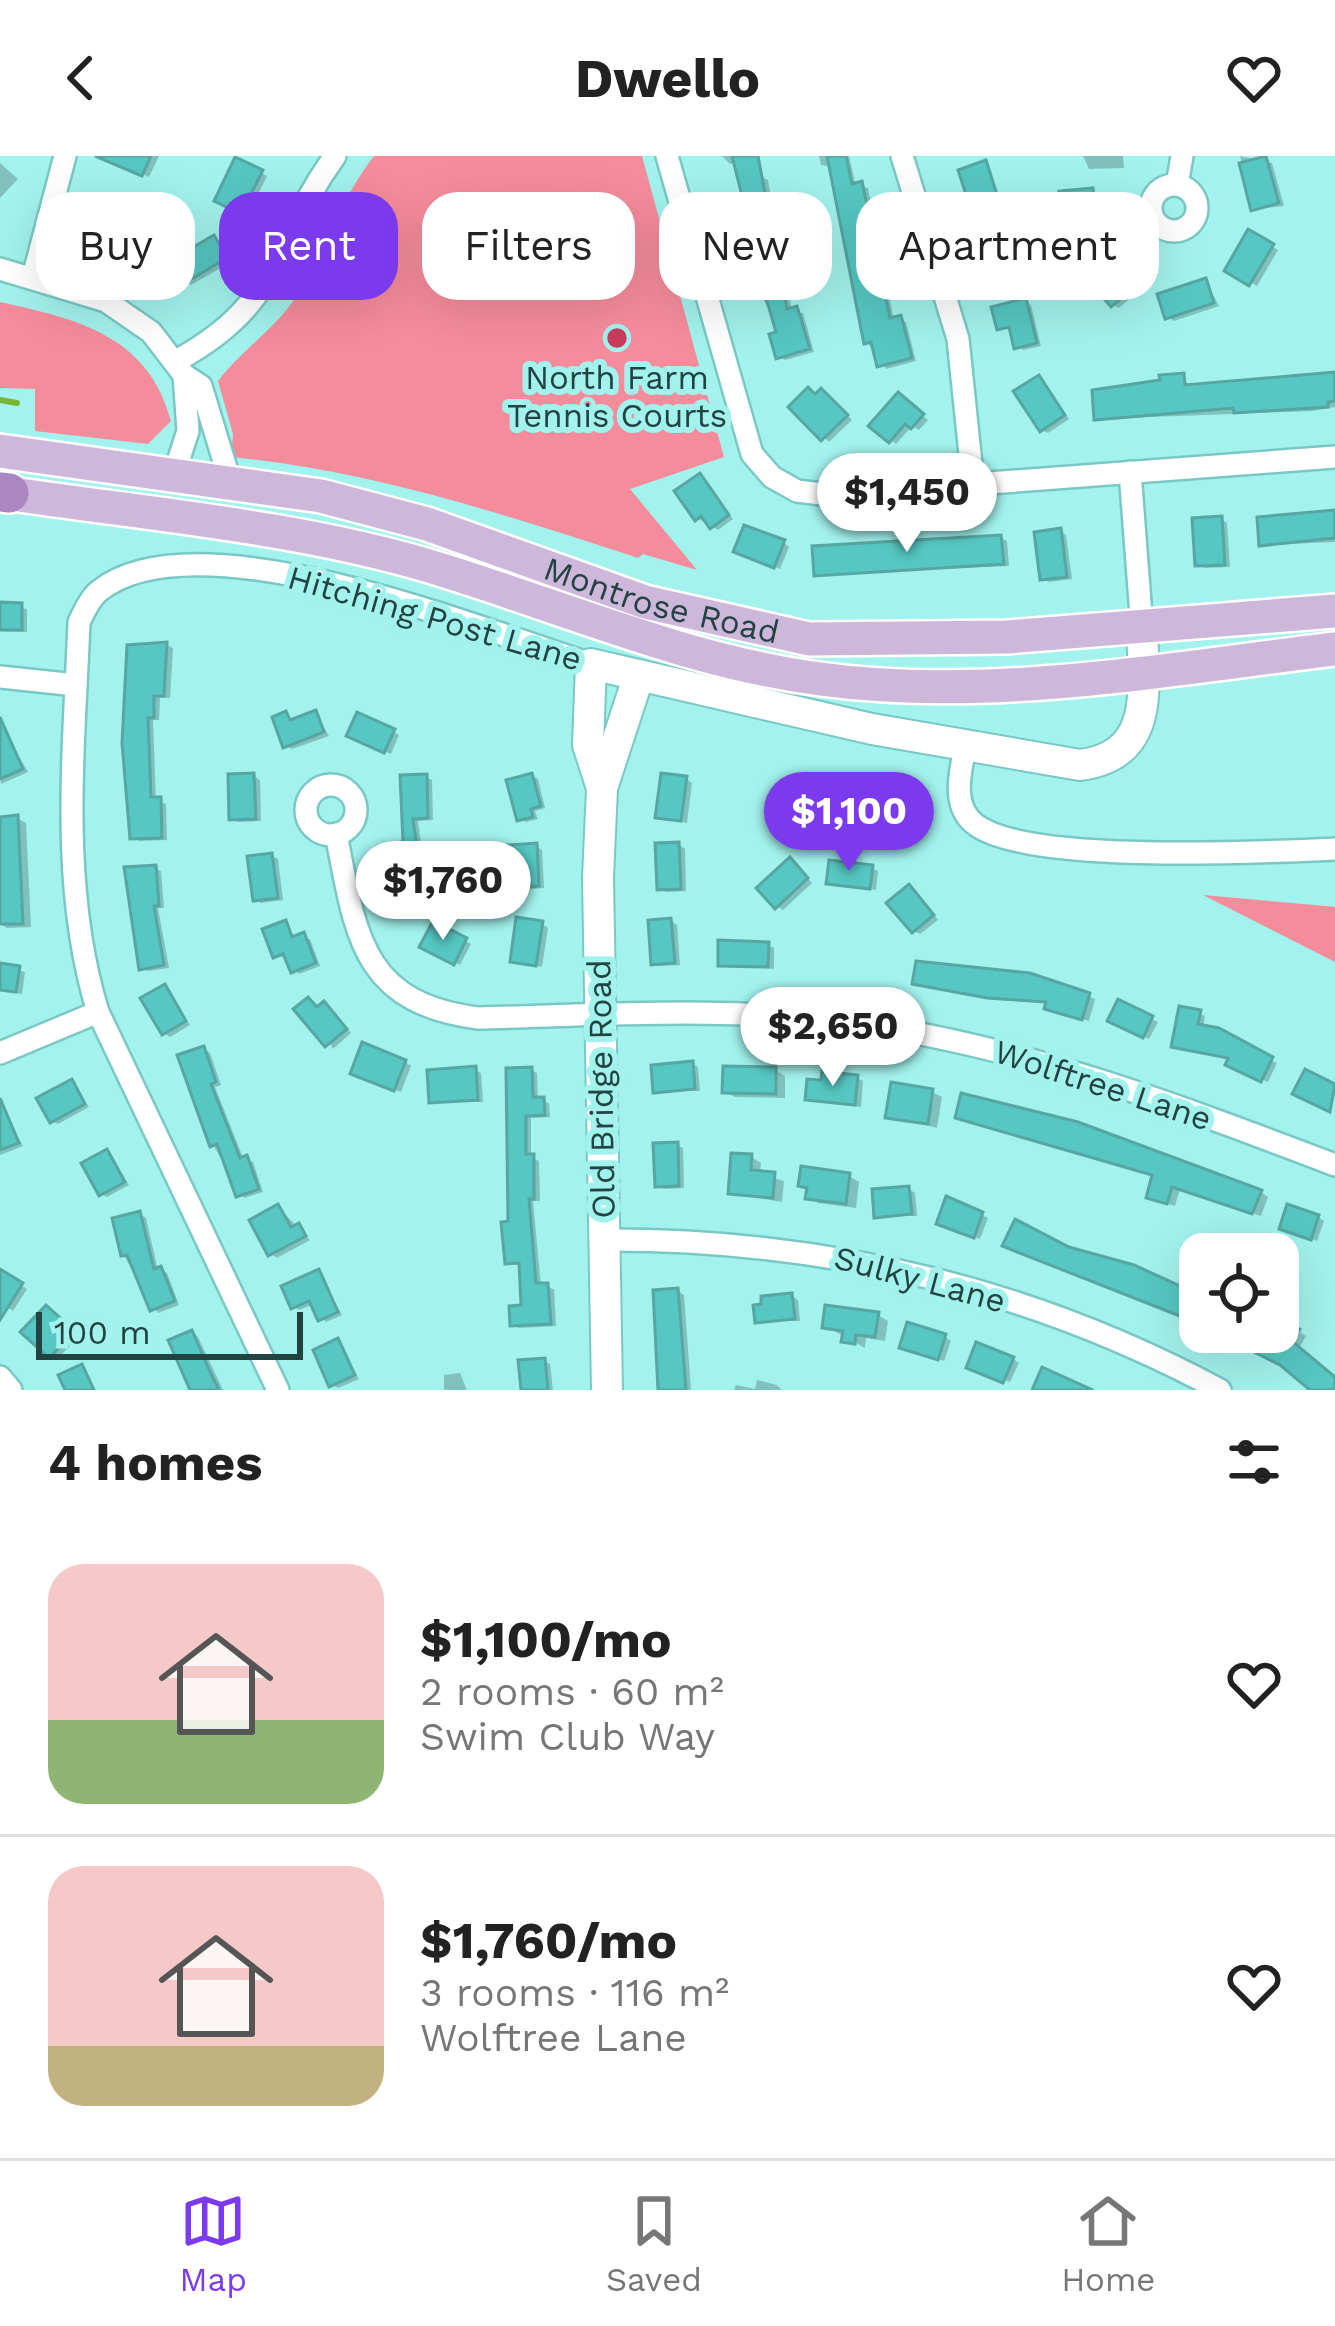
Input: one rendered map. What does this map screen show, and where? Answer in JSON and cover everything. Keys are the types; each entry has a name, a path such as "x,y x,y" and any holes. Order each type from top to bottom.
{"main road":[{"name":"Montrose Road","path":"0,451 321,496 427,524 645,602 809,639 1142,628 1335,610"},
{"name":"Montrose Road","path":"3,492 246,526 427,566 725,662 821,679 927,687 1143,672 1335,649"}],"street":[{"path":"33,277 65,156"},
{"path":"180,368 252,304 335,156"},
{"path":"667,156 727,349 746,441 762,468 796,490 830,495 1335,457"},
{"path":"902,156 958,339 973,484"},
{"path":"1177,185 1182,156"},
{"path":"0,269 106,301 151,332 201,386 230,481"},
{"path":"174,474 188,431 180,368"},
{"path":"1130,472 1142,628"},
{"name":"Hitching Post Lane","path":"278,1390 98,1012 74,911 79,622 100,591 146,569 202,562 312,577 638,678 965,748 1080,765 1113,761 1134,740 1143,672 1142,628"},
{"name":"Old Bridge Road","path":"591,664 588,745 602,788"},
{"path":"0,677 76,685"},
{"name":"Old Bridge Road","path":"607,1390 599,1015 602,788 638,678"},
{"path":"965,748 958,799 975,825 1017,839 1103,852 1335,849"},
{"name":"Wolftree Lane","path":"336,834 363,950 386,982 410,1002 478,1018 813,1019 966,1043 1126,1086 1335,1165"},
{"path":"0,1053 98,1012"},
{"name":"Sulky Lane","path":"603,1240 779,1246 922,1274 1061,1322 1220,1390"},
{"path":"0,1377 11,1390"}],"shaded area":[{"path":"374,156 642,156 659,218 659,300 681,300 724,457 630,489 697,570 643,554 638,558 387,484 231,457 233,434 218,381 293,300 398,300 398,192 351,190"},
{"path":"0,302 82,324 127,350 160,392 171,421 148,444 35,431 35,389 0,388"},
{"path":"1203,895 1335,907 1335,962"}],"building":[{"path":"95,156 151,156 142,176"},
{"path":"732,156 758,156 765,192 741,192"},
{"path":"827,156 846,156 852,184 862,181 864,192 856,192 856,300 886,300 890,318 901,315 912,358 877,367 871,342 864,344"},
{"path":"1266,156 1279,203 1251,211 1239,163"},
{"path":"235,157 263,170 252,192 219,192 219,203 214,201"},
{"path":"986,160 996,192 965,192 958,170"},
{"path":"1248,229 1274,244 1249,286 1224,271"},
{"path":"214,235 219,244 219,263 195,277 195,246"},
{"path":"1206,278 1214,303 1165,319 1159,293"},
{"path":"767,300 785,300 787,309 797,306 810,349 776,359 769,334 776,332"},
{"path":"1026,300 1037,343 1014,349 1009,327 997,330 991,307"},
{"path":"1335,372 1335,401 1328,402 1328,407 1234,413 1233,408 1094,420 1092,390 1160,380 1159,375 1184,373 1185,385"},
{"path":"1039,375 1065,415 1040,432 1013,391"},
{"path":"808,387 815,394 821,388 848,415 821,441 788,407"},
{"path":"898,392 924,414 911,429 905,424 889,443 868,426"},
{"path":"700,473 729,515 710,529 701,516 695,521 674,491"},
{"path":"1335,510 1335,538 1259,546 1257,517"},
{"path":"1222,516 1225,565 1195,566 1192,518"},
{"path":"744,525 785,540 774,568 733,552"},
{"path":"1061,528 1067,577 1040,580 1034,532"},
{"path":"1001,535 1004,564 814,576 812,546"},
{"path":"0,602 22,603 22,630 0,630"},
{"path":"167,642 164,696 154,696 154,718 148,718 151,797 161,797 162,838 130,839 122,743 127,645"},
{"path":"316,710 324,732 283,748 272,717 286,711 290,720"},
{"path":"357,712 395,729 384,753 346,736"},
{"path":"0,717 23,769 0,779"},
{"path":"254,773 256,819 229,820 228,774"},
{"path":"532,773 541,806 531,809 533,817 517,821 506,780"},
{"path":"661,773 687,776 681,821 655,818"},
{"path":"427,774 428,818 413,819 418,855 435,853 437,871 421,873 424,898 398,901 391,843 403,842 400,775"},
{"path":"18,815 23,924 0,924 0,817"},
{"path":"679,842 681,889 657,890 655,843"},
{"path":"537,843 539,886 509,888 507,845"},
{"path":"272,853 278,898 253,901 247,856"},
{"path":"790,857 808,878 775,909 756,888"},
{"path":"829,860 873,865 870,889 826,884"},
{"path":"156,865 159,906 154,906 164,965 139,970 124,867"},
{"path":"909,884 934,915 912,933 886,903"},
{"path":"516,917 543,921 536,966 510,962"},
{"path":"671,918 675,963 651,965 648,920"},
{"path":"286,920 292,937 304,932 316,963 291,973 283,954 273,958 262,929"},
{"path":"433,921 467,938 454,965 419,947"},
{"path":"718,940 769,942 768,967 718,966"},
{"path":"916,961 1030,973 1090,993 1082,1020 1044,1009 1046,1002 987,998 912,984"},
{"path":"0,963 20,966 16,992 0,990"},
{"path":"165,984 186,1021 162,1035 140,998"},
{"path":"308,997 317,1007 324,1001 347,1029 325,1047 293,1009"},
{"path":"1118,999 1153,1016 1143,1038 1107,1021"},
{"path":"1179,1006 1201,1010 1198,1024 1219,1028 1273,1057 1261,1082 1225,1065 1228,1058 1171,1047"},
{"path":"362,1042 406,1060 394,1091 350,1074"},
{"path":"204,1046 216,1082 211,1084 240,1158 247,1155 259,1189 236,1197 217,1144 210,1147 177,1055"},
{"path":"693,1061 695,1089 653,1093 651,1065"},
{"path":"476,1066 478,1100 429,1103 427,1070"},
{"path":"723,1066 776,1067 776,1094 722,1093"},
{"path":"532,1067 533,1097 544,1097 545,1115 526,1116 526,1154 534,1154 534,1199 529,1199 536,1283 548,1283 551,1324 510,1326 509,1306 521,1305 519,1263 505,1264 501,1222 508,1221 506,1068"},
{"path":"1305,1069 1335,1084 1330,1112 1292,1094"},
{"path":"822,1071 858,1075 855,1105 805,1100 807,1079 821,1080"},
{"path":"72,1079 85,1104 50,1123 36,1098"},
{"path":"891,1082 933,1089 928,1124 885,1118"},
{"path":"961,1093 1078,1122 1262,1190 1252,1214 1172,1187 1167,1204 1146,1198 1152,1175 955,1118"},
{"path":"0,1098 19,1143 0,1150"},
{"path":"678,1142 679,1186 655,1187 653,1143"},
{"path":"107,1149 125,1182 99,1196 81,1163"},
{"path":"731,1153 752,1154 751,1170 775,1172 773,1198 728,1194"},
{"path":"801,1166 850,1173 846,1204 805,1199 807,1188 798,1186"},
{"path":"909,1186 912,1214 874,1218 872,1189"},
{"path":"946,1196 983,1212 974,1238 936,1224"},
{"path":"278,1204 291,1227 299,1223 306,1236 268,1256 249,1220"},
{"path":"1287,1204 1319,1215 1311,1240 1279,1229"},
{"path":"140,1211 154,1269 161,1266 175,1301 150,1311 127,1255 121,1256 112,1218"},
{"path":"1015,1219 1069,1247 1134,1265 1179,1285 1179,1316 1002,1246"},
{"path":"0,1269 23,1283 0,1320"},
{"path":"319,1269 338,1312 318,1321 309,1301 291,1309 281,1286"},
{"path":"678,1288 686,1390 658,1390 653,1290"},
{"path":"792,1293 795,1319 755,1323 753,1305 761,1304 761,1296"},
{"path":"46,1305 66,1323 59,1330 68,1339 49,1358 20,1332"},
{"path":"825,1305 879,1312 875,1337 856,1335 855,1344 841,1342 843,1331 822,1328"},
{"path":"907,1322 946,1334 938,1360 899,1348"},
{"path":"192,1330 219,1390 190,1390 168,1340"},
{"path":"338,1338 355,1375 329,1387 313,1350"},
{"path":"976,1342 1014,1357 1003,1383 966,1368"},
{"path":"1299,1347 1335,1377 1335,1390 1310,1390 1280,1365 1256,1353 1299,1353"},
{"path":"545,1358 548,1390 521,1390 518,1360"},
{"path":"82,1364 94,1390 65,1390 58,1375"},
{"path":"1042,1367 1093,1390 1032,1390"}],"waterway":[{"path":"0,400 17,403"}],"place":[{"name":"North Farm Tennis Courts","path":"617,338"}]}
